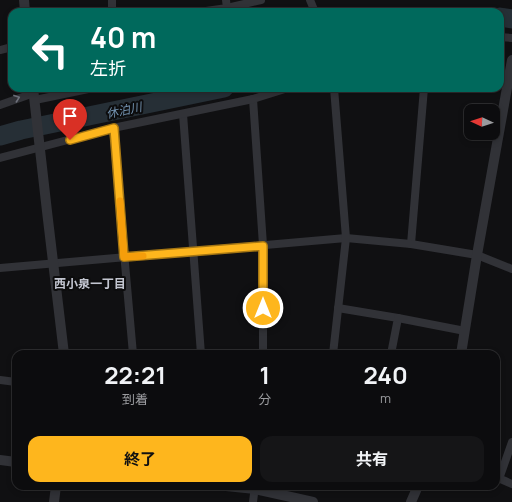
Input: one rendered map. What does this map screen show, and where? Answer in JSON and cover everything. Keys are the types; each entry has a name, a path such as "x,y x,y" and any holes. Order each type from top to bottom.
{"street":[{"path":"213,8 227,4 261,0"},
{"path":"462,350 477,255 512,62"},
{"path":"0,105 34,93 46,92"},
{"path":"0,158 40,144 253,99 275,92"},
{"path":"333,350 346,238 334,92"},
{"path":"411,244 424,92"},
{"path":"34,93 52,264 63,350"},
{"path":"253,99 263,246 263,350"},
{"path":"183,114 201,350"},
{"path":"114,128 132,350"},
{"path":"0,268 346,238 411,244 477,255 512,268"},
{"path":"338,308 465,331"},
{"path":"392,350 398,318"},
{"path":"0,380 12,382"},
{"path":"500,471 512,442"},
{"path":"0,460 12,462"},
{"path":"500,479 512,484"},
{"path":"54,502 56,490"},
{"path":"253,502 255,490"},
{"path":"263,490 312,502"},
{"path":"411,502 416,490"}],"waterway":[{"name":"休泊川","path":"504,18 512,19"},
{"name":"休泊川","path":"0,136 21,130 205,92"}],"slow traffic":[{"path":"120,201 124,257 143,256"}],"district":[{"name":"西小泉一丁目","path":"90,283"}],"route":[{"path":"70,140 114,128 124,257 263,246 263,308"}]}
